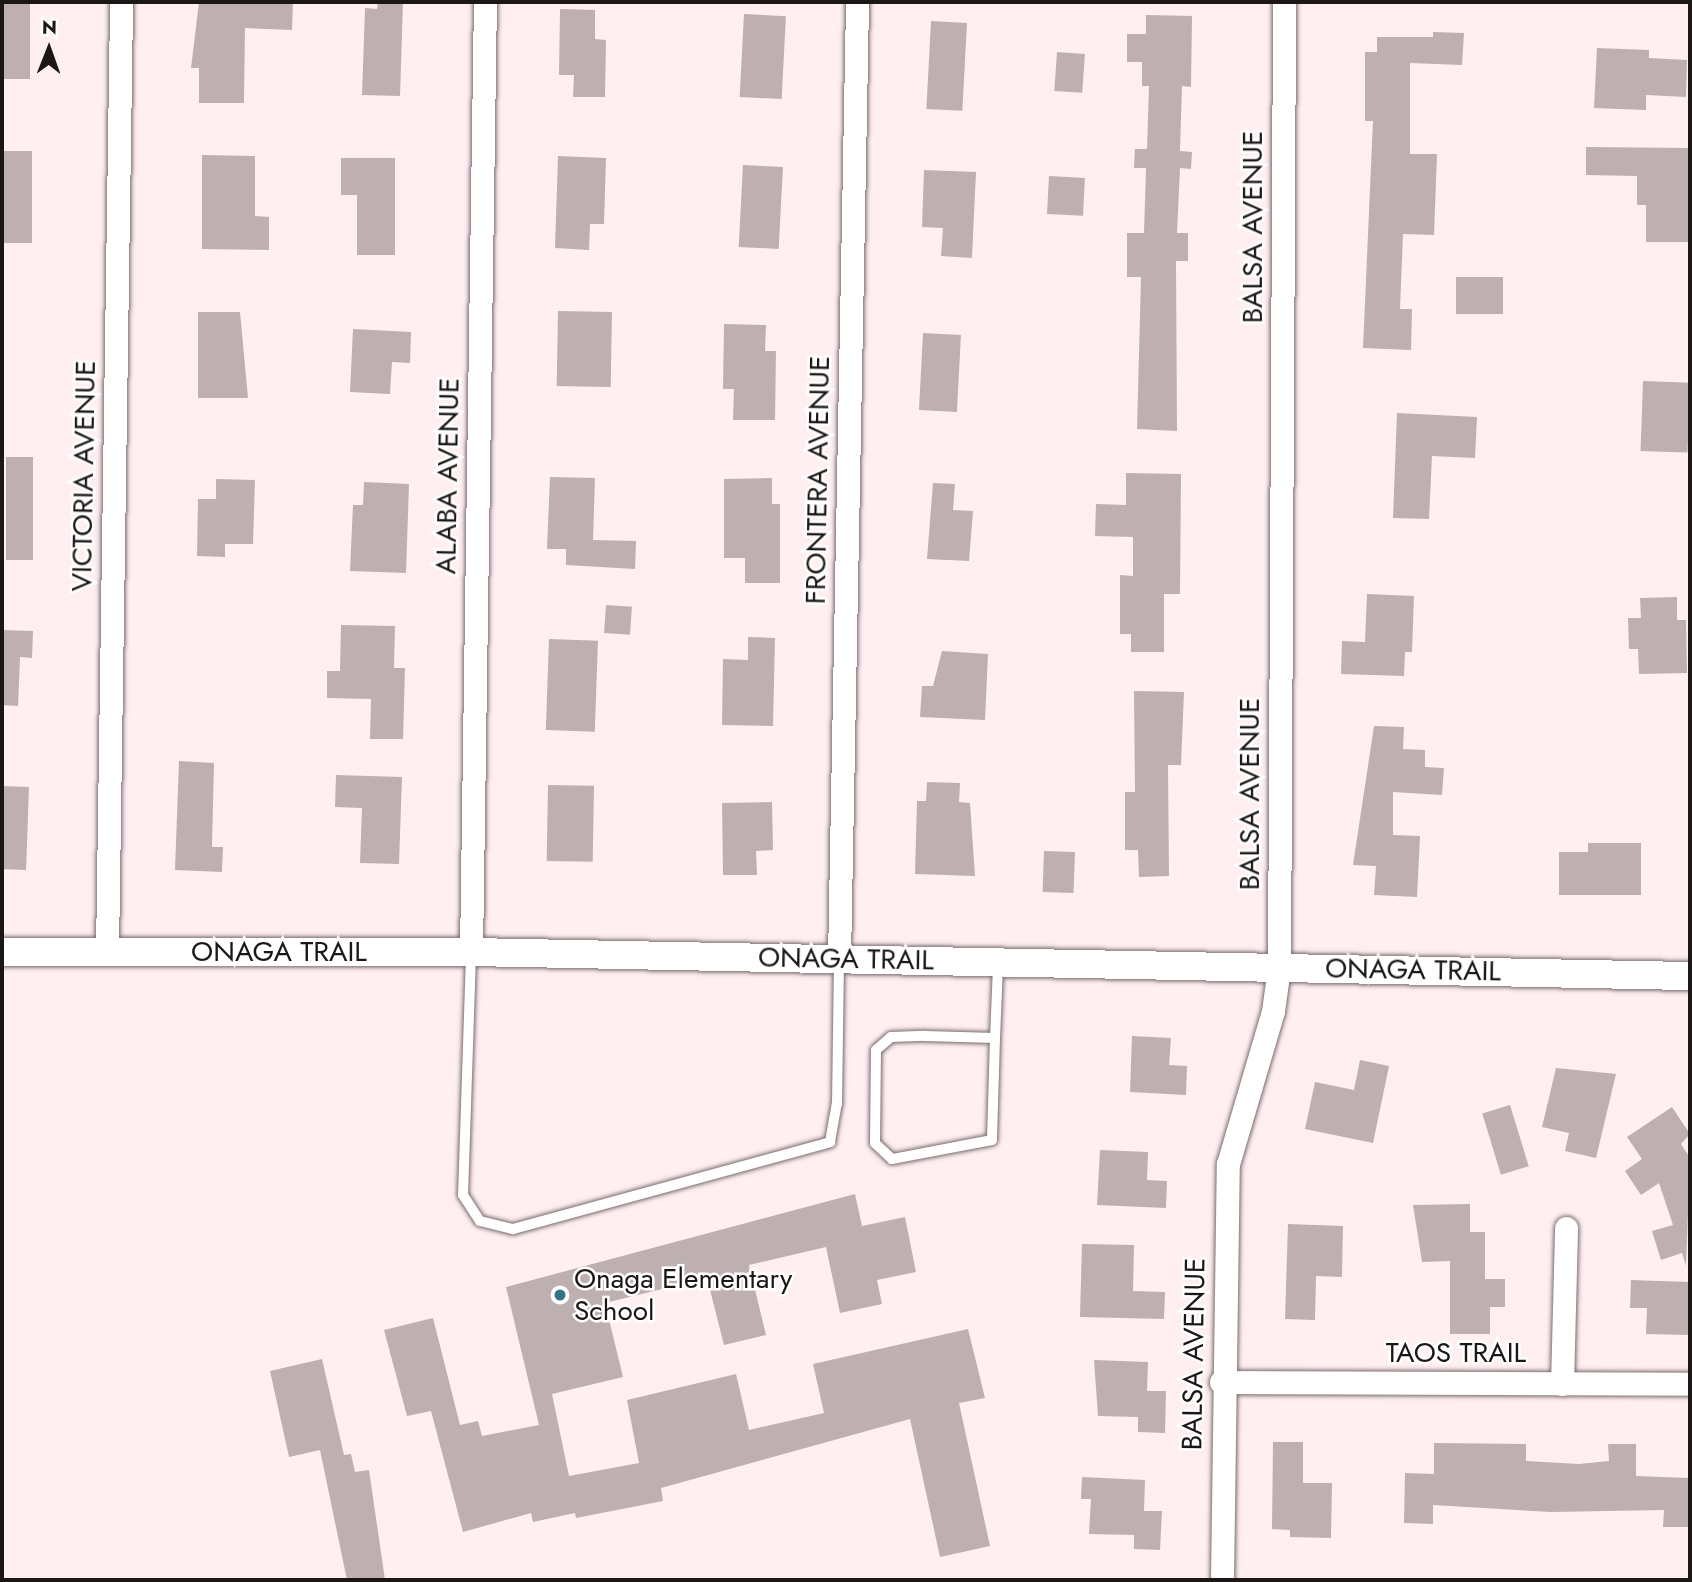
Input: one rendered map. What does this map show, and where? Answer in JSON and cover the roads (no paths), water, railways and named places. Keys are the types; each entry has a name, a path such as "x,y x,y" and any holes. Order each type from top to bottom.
{"street":[{"name":"VICTORIA AVENUE","path":"107,951 121,2"},
{"name":"ALABA AVENUE","path":"471,952 485,2"},
{"name":"FRONTERA AVENUE","path":"839,959 858,2"},
{"name":"BALSA AVENUE","path":"1222,1580 1221,1382 1228,1164 1273,1011 1279,968 1284,2"},
{"name":"ONAGA TRAIL","path":"2,952 471,952 1690,976"},
{"path":"1562,1384 1566,1228"},
{"name":"TAOS TRAIL","path":"1221,1382 1690,1384"}],"lane":[{"path":"471,952 463,1195 480,1221 513,1229 830,1142 837,1104 839,959"},
{"path":"995,1038 883,1039 876,1056 879,1151 903,1161 992,1140 998,962"}],"place":[{"name":"Onaga Elementary School","path":"560,1295"}]}
